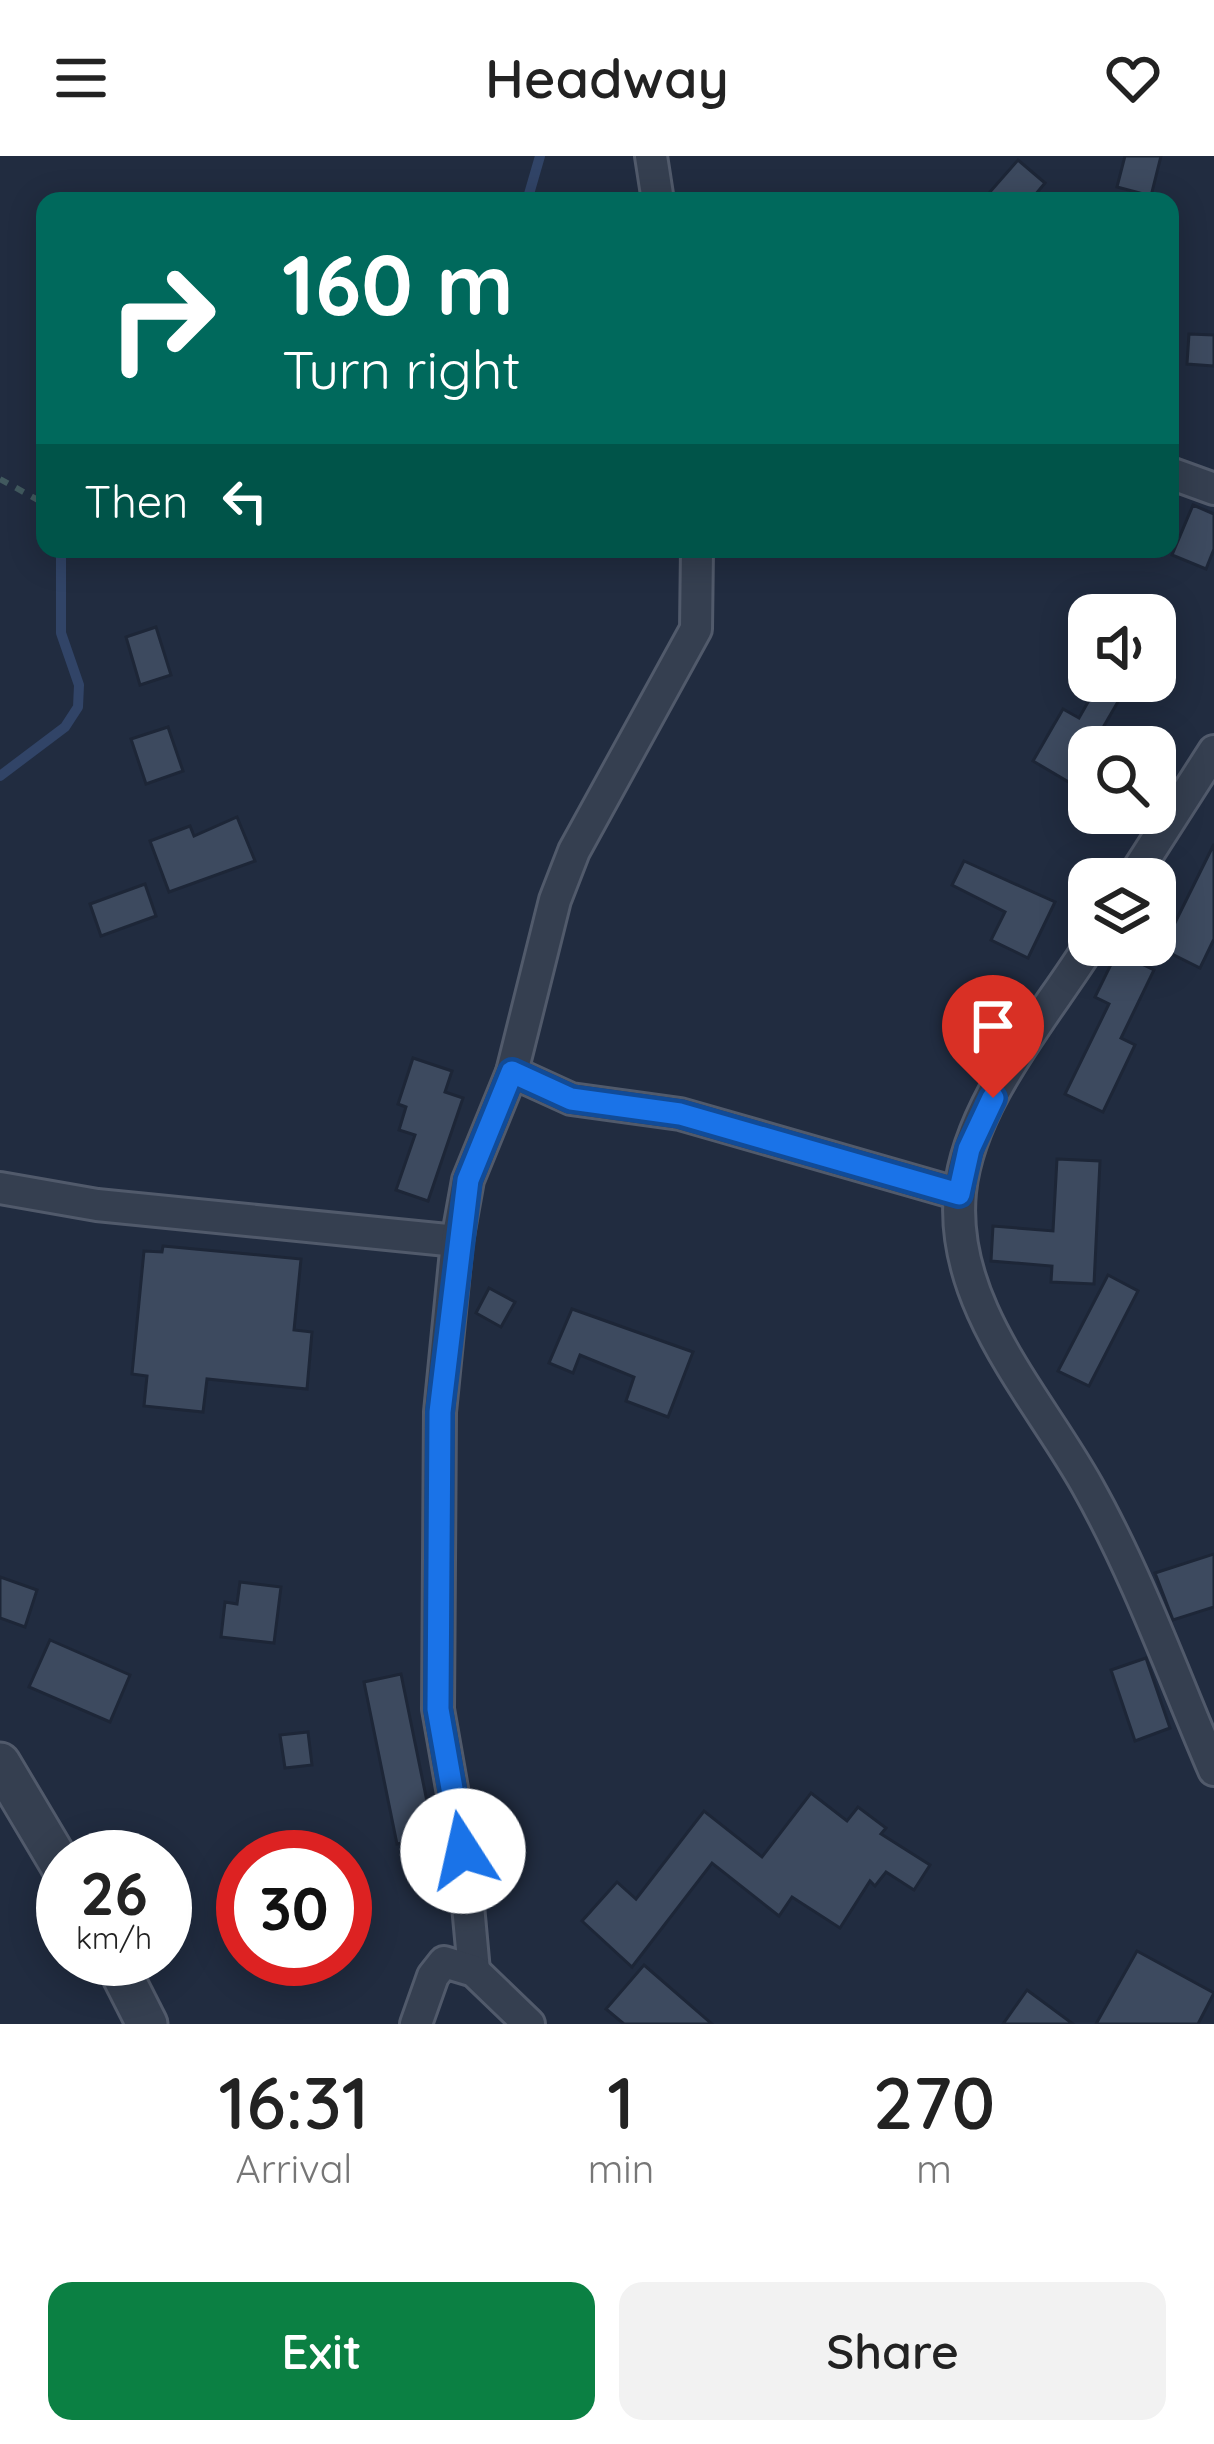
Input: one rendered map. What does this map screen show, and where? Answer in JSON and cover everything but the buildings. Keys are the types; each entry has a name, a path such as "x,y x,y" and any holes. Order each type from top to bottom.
{"street":[{"path":"651,156 657,192"},
{"path":"1179,476 1214,489"},
{"path":"474,1971 463,1851 438,1709 440,1412 457,1240 468,1180 512,1072 555,900 574,851 696,629 697,558"},
{"path":"1145,858 1214,751"},
{"path":"1077,966 993,1098 969,1149 959,1194 964,1257 993,1335 1090,1489 1214,1770"},
{"path":"512,1072 571,1099 680,1114 959,1194"},
{"path":"0,1187 97,1205 457,1240"},
{"path":"0,1763 40,1830"},
{"path":"416,2024 433,1976 444,1962 474,1971 529,2024"},
{"path":"128,1986 147,2024"}],"path":[{"path":"0,479 36,499"}],"waterway":[{"path":"530,192 540,156"},
{"path":"0,776 65,727 78,707 79,685 61,633 61,558"}],"route":[{"path":"463,1851 438,1709 440,1412 457,1240 468,1180 512,1072 571,1099 680,1114 959,1194 969,1149 993,1098"}]}
